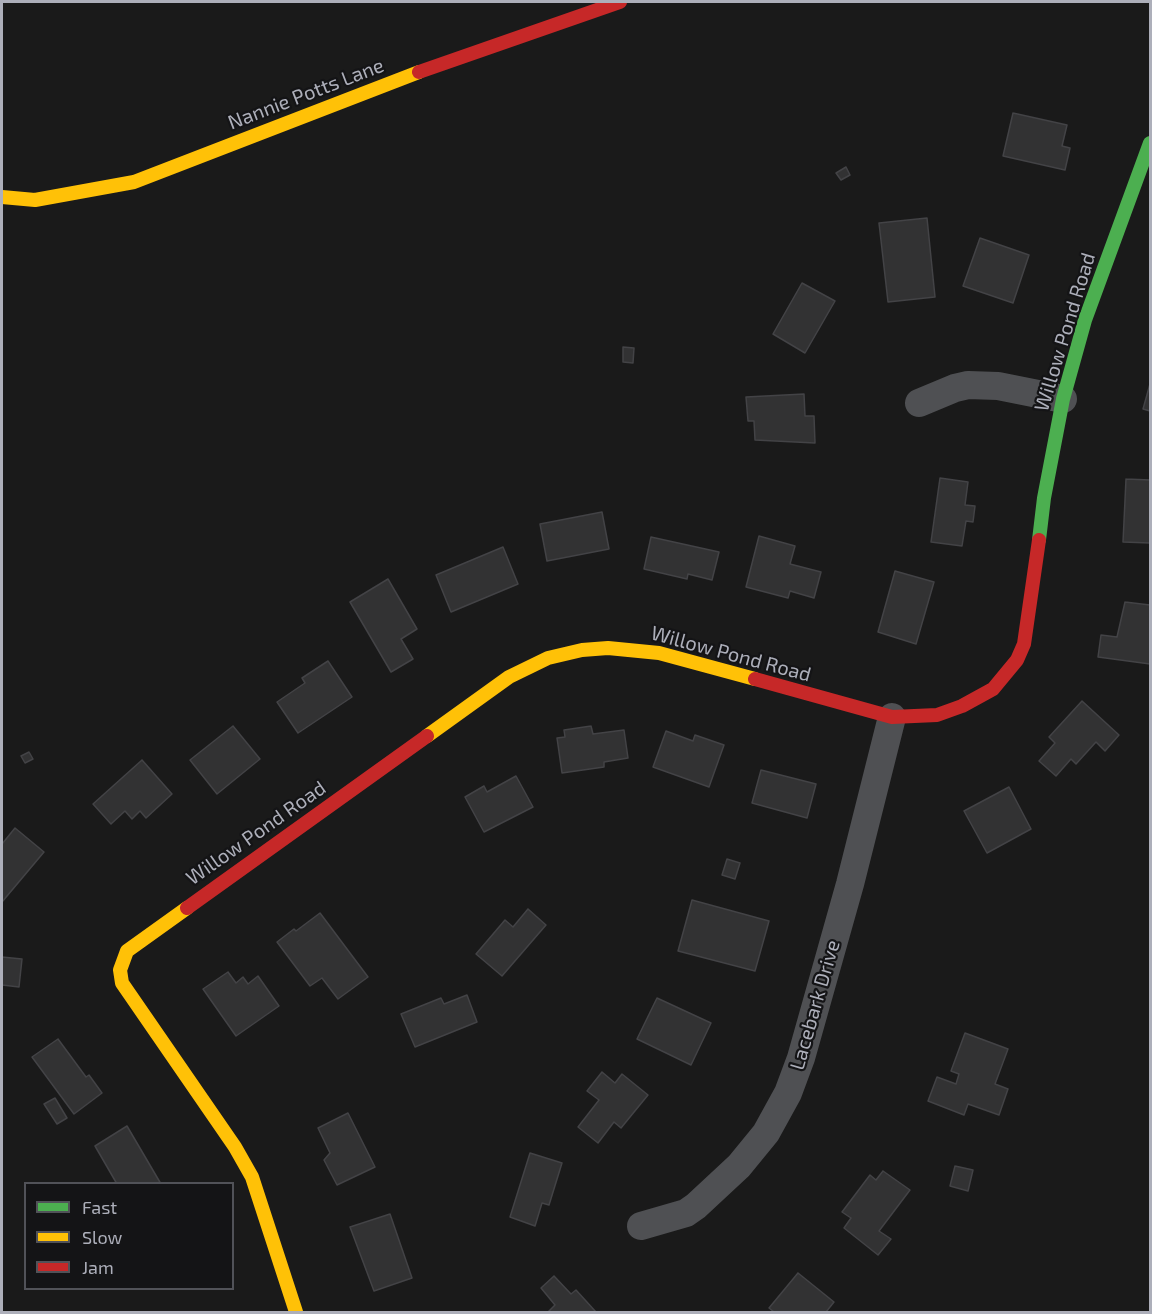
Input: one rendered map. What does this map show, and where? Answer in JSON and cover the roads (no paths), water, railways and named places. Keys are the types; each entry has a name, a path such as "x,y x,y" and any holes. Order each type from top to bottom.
{"street":[{"name":"Nannie Potts Lane","path":"2,197 35,200 134,182 474,51 620,2"},
{"name":"Willow Pond Road","path":"296,1312 267,1215 252,1178 235,1147 122,983 120,970 127,951 509,677 548,658 582,650 608,648 659,653 892,717 920,718 962,706 993,689 1017,660 1024,644 1033,595 1044,498 1063,399 1085,320 1150,143"},
{"path":"919,403 955,388 969,385 998,386 1063,399"},
{"name":"Lacebark Drive","path":"641,1226 686,1213 696,1206 739,1166 766,1133 788,1093 850,884 892,717"}]}
